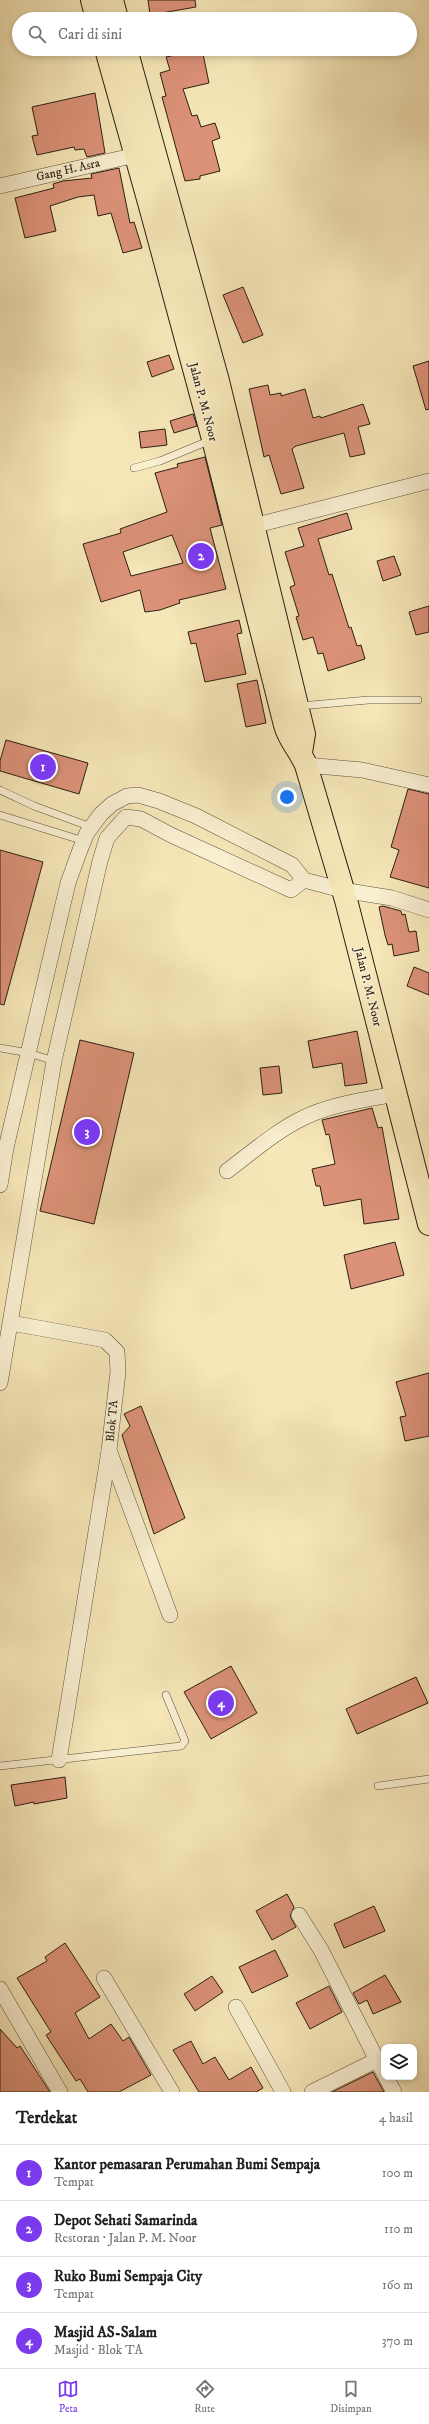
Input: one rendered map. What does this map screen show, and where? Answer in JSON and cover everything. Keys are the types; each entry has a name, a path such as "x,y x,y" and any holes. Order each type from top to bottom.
{"highway":[{"path":"92,0 95,12"},
{"path":"112,0 115,12"},
{"name":"Jalan P. M. Noor","path":"108,56 213,439 234,488 253,526 304,734 303,759"},
{"name":"Jalan P. M. Noor","path":"128,56 218,381 234,488 285,725 288,735 303,759 342,890 429,1224"}],"street":[{"name":"Gang H. Asra","path":"0,186 136,155"},
{"path":"253,526 429,481"},
{"path":"303,759 429,785"},
{"path":"0,1185 68,883 84,841 92,828 112,804 127,796 138,795 160,801 196,816 292,865 304,880 342,890 392,898 429,910"},
{"path":"112,804 126,817 141,819 171,835 291,890 304,880"},
{"path":"0,1384 54,1061 100,860 107,838 126,817"},
{"path":"227,1171 304,1117 347,1104 395,1094"},
{"name":"Blok TA","path":"11,1323 105,1340 117,1352 118,1372 109,1450 170,1615"},
{"path":"59,1760 109,1450"},
{"path":"299,1915 321,1950 381,2067"},
{"path":"104,1978 172,2092"},
{"path":"0,1989 60,2092"},
{"path":"236,2007 283,2092"},
{"path":"312,2092 377,2060"},
{"path":"388,2080 394,2092"}],"lane":[{"path":"134,468 160,461 213,439"},
{"path":"297,707 368,700 418,700"},
{"path":"0,790 34,806 92,828"},
{"path":"0,815 84,841"},
{"path":"0,1048 29,1053 54,1061"},
{"path":"0,1766 181,1746 185,1741 166,1695"},
{"path":"378,1786 429,1779"}],"building":[{"path":"148,0 195,0 196,7 167,12 150,12"},
{"path":"203,56 209,83 183,89 192,116 197,115 201,127 215,123 220,138 212,141 220,171 200,176 200,179 185,181 162,97 166,96 160,73 170,70 166,57"},
{"path":"95,93 105,153 87,157 84,149 75,150 74,147 37,155 32,136 38,135 32,107"},
{"path":"119,168 130,223 134,222 142,248 123,253 111,213 98,216 94,195 78,197 50,206 56,231 25,238 15,198 54,188 53,184 63,181 92,178 91,174"},
{"path":"243,287 263,335 243,343 223,295"},
{"path":"169,355 174,369 152,377 147,362"},
{"path":"429,361 429,409 426,410 413,366"},
{"path":"268,385 270,395 281,393 281,396 305,389 313,418 320,416 321,418 363,404 370,424 358,427 365,454 350,457 344,433 296,446 292,449 304,488 281,494 269,455 264,457 249,389"},
{"path":"193,414 197,426 174,433 170,421"},
{"path":"165,429 167,445 141,448 139,432"},
{"path":"205,457 222,525 210,528 226,589 179,600 180,603 160,610 145,612 140,590 101,602 83,544 121,533 120,529 167,512 155,473 178,467 177,464","holes":["172,535 183,563 131,576 123,552"]},
{"path":"347,513 352,529 318,539 329,575 332,574 349,628 351,627 357,646 361,645 365,659 328,671 323,653 318,654 313,637 303,640 296,617 299,616 290,587 295,585 285,552 304,546 298,528"},
{"path":"394,556 401,575 383,581 377,561"},
{"path":"429,606 429,632 416,635 409,612"},
{"path":"239,620 242,633 237,634 246,674 205,682 196,643 191,644 188,632"},
{"path":"257,680 266,723 246,727 237,684"},
{"path":"6,740 88,763 79,794 0,771 0,761"},
{"path":"408,789 429,794 429,888 390,877 399,850 391,847"},
{"path":"0,850 43,862 4,1005 0,1004"},
{"path":"383,906 401,911 402,915 405,914 409,932 416,931 419,951 394,956 392,944 388,945 385,935 379,907"},
{"path":"414,967 429,973 429,995 407,986"},
{"path":"357,1031 367,1083 345,1086 342,1063 313,1068 308,1041"},
{"path":"80,1040 134,1053 94,1224 40,1211"},
{"path":"279,1066 282,1093 263,1095 260,1068"},
{"path":"372,1108 378,1128 382,1127 399,1219 364,1224 361,1199 324,1206 320,1186 316,1186 312,1169 335,1164 329,1134 326,1135 322,1120"},
{"path":"395,1242 404,1275 351,1289 344,1255"},
{"path":"429,1373 429,1436 405,1441 400,1417 406,1416 396,1382"},
{"path":"141,1406 185,1518 154,1534 122,1435 130,1426 124,1414"},
{"path":"231,1666 257,1713 211,1739 184,1692"},
{"path":"416,1677 428,1703 357,1734 346,1709"},
{"path":"65,1777 67,1798 15,1806 11,1785"},
{"path":"287,1894 294,1907 290,1916 296,1927 272,1940 256,1911"},
{"path":"374,1906 385,1931 344,1948 334,1924"},
{"path":"65,1943 100,1997 75,2013 89,2039 111,2024 123,2041 129,2037 151,2075 119,2092 88,2092 80,2079 76,2081 46,2035 51,2032 17,1978 47,1961 45,1957"},
{"path":"275,1950 288,1976 252,1993 239,1967"},
{"path":"385,1975 401,2002 373,2014 367,2000 359,2004 353,1993"},
{"path":"212,1976 223,1992 195,2011 184,1994"},
{"path":"329,1986 342,2012 310,2029 296,2003"},
{"path":"0,2029 17,2048 20,2046 50,2092 0,2092"},
{"path":"191,2041 203,2064 215,2057 229,2080 251,2067 263,2088 256,2092 199,2092 173,2050"},
{"path":"373,2072 384,2092 332,2092"}],"place":[{"name":"Depot Sehati Samarinda","path":"201,556"},
{"name":"Kantor pemasaran Perumahan Bumi Sempaja","path":"43,767"},
{"name":"Ruko Bumi Sempaja City","path":"87,1132"},
{"name":"Masjid AS-Salam","path":"221,1703"}]}
